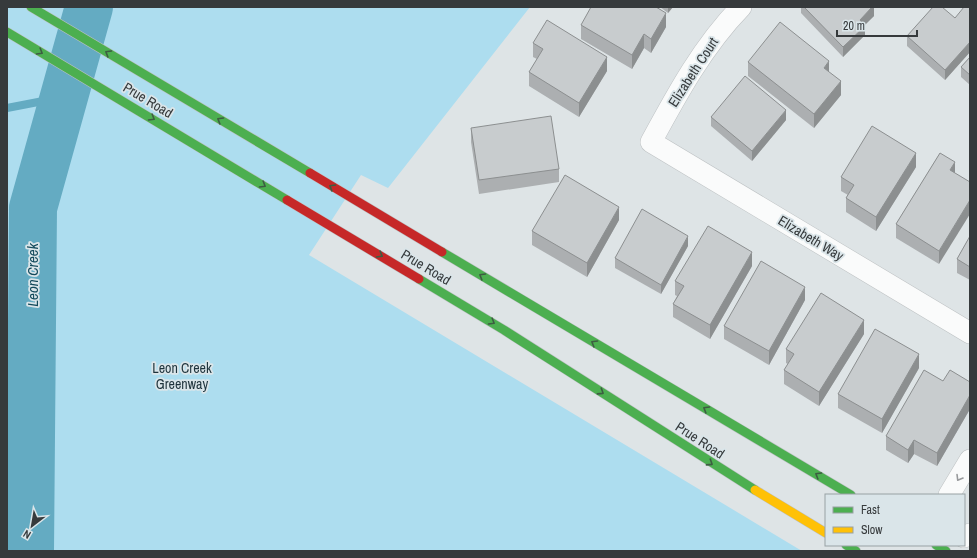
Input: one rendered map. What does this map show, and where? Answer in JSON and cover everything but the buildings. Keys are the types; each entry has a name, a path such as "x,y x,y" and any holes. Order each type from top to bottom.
{"main road":[{"name":"Prue Road","path":"31,7 365,207 850,494"},
{"name":"Prue Road","path":"7,32 504,330 717,468 825,532"}],"street":[{"name":"Elizabeth Court","path":"651,142 684,82 727,22 741,7"},
{"name":"Elizabeth Way","path":"651,142 970,333"},
{"path":"950,494 970,460"}],"green space":[{"name":"Leon Creek Greenway","path":"7,7 530,7 388,188 361,175 309,255 802,551 7,551"}],"waterway":[{"name":"Leon Creek","path":"30,551 33,208 89,7"},
{"path":"7,108 64,97"}],"traffic: fast":[{"path":"31,7 310,173"},
{"path":"7,32 287,200"},
{"path":"442,252 849,494"},
{"path":"419,279 504,330 755,490"},
{"path":"848,546 856,551"},
{"path":"938,546 946,551"}],"traffic: slow":[{"path":"755,490 825,532"}],"traffic: jam":[{"path":"310,173 442,252"},
{"path":"287,200 419,279"}]}
